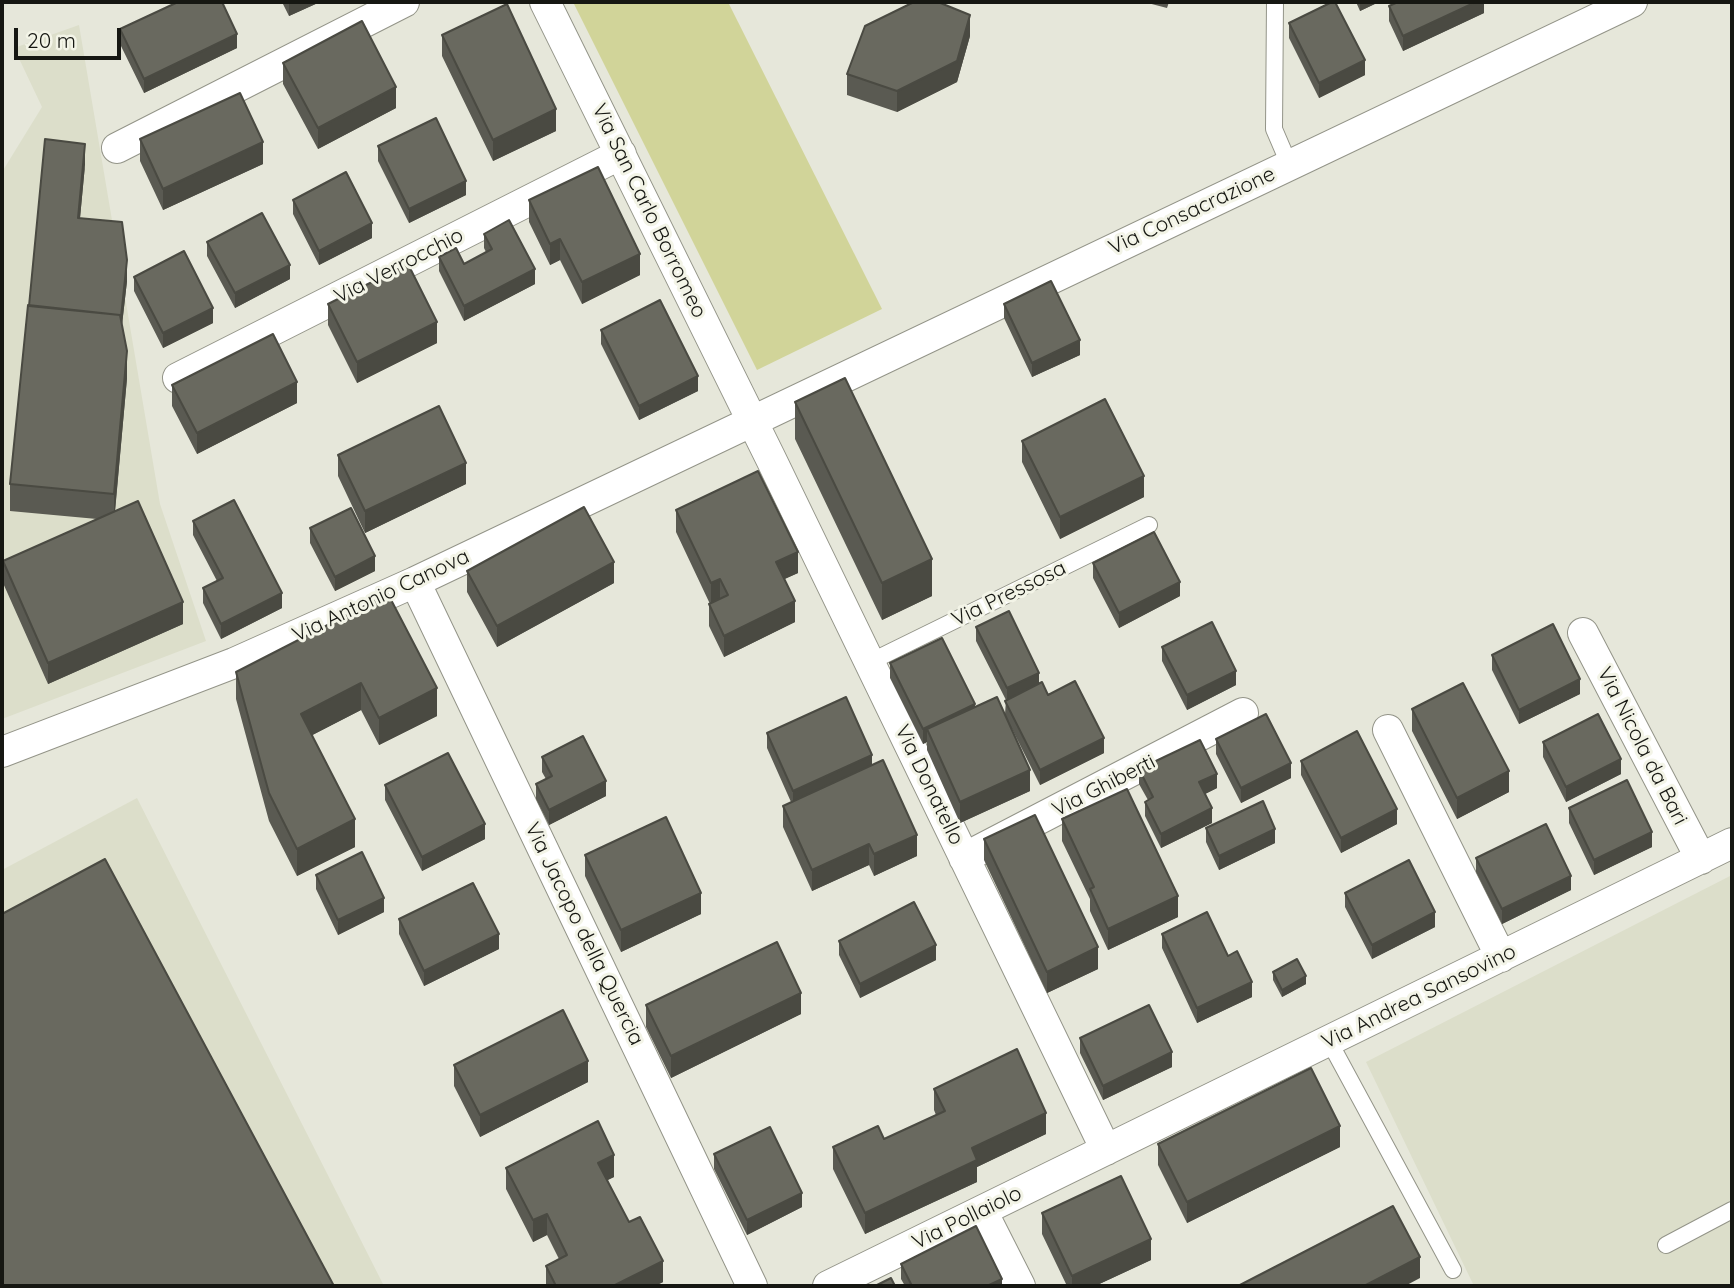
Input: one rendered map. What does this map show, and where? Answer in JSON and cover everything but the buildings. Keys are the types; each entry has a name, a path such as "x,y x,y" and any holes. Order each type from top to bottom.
{"street":[{"path":"117,148 404,2"},
{"name":"Via San Carlo Borromeo","path":"545,2 752,420"},
{"name":"Via Consacrazione","path":"752,420 1630,2"},
{"name":"Via Verrocchio","path":"178,378 621,154"},
{"name":"Via Antonio Canova","path":"2,752 234,663 415,582 752,420"},
{"name":"Via Donatello","path":"752,420 1107,1150"},
{"name":"Via Jacopo della Quercia","path":"415,582 752,1286"},
{"name":"Via Nicola da Bari","path":"1583,633 1701,859"},
{"name":"Via Ghiberti","path":"964,858 1243,713"},
{"path":"1388,730 1501,957"},
{"name":"Via Andrea Sansovino","path":"1107,1150 1732,844"},
{"name":"Via Pollaiolo","path":"828,1286 1107,1150"},
{"path":"982,1211 1020,1286"}],"lane":[{"path":"1275,2 1273,129 1290,164"},
{"name":"Via Pressosa","path":"870,662 1149,525"},
{"path":"1329,1041 1453,1270"},
{"path":"1666,1245 1732,1210"}],"shaded area":[{"path":"79,25 160,504 206,641 2,719 2,172 42,107 14,48"},
{"path":"137,798 384,1286 2,1286 2,870"},
{"path":"1732,875 1732,1286 1474,1286 1366,1062"}],"green space":[{"path":"573,2 728,2 882,309 757,370"}]}
